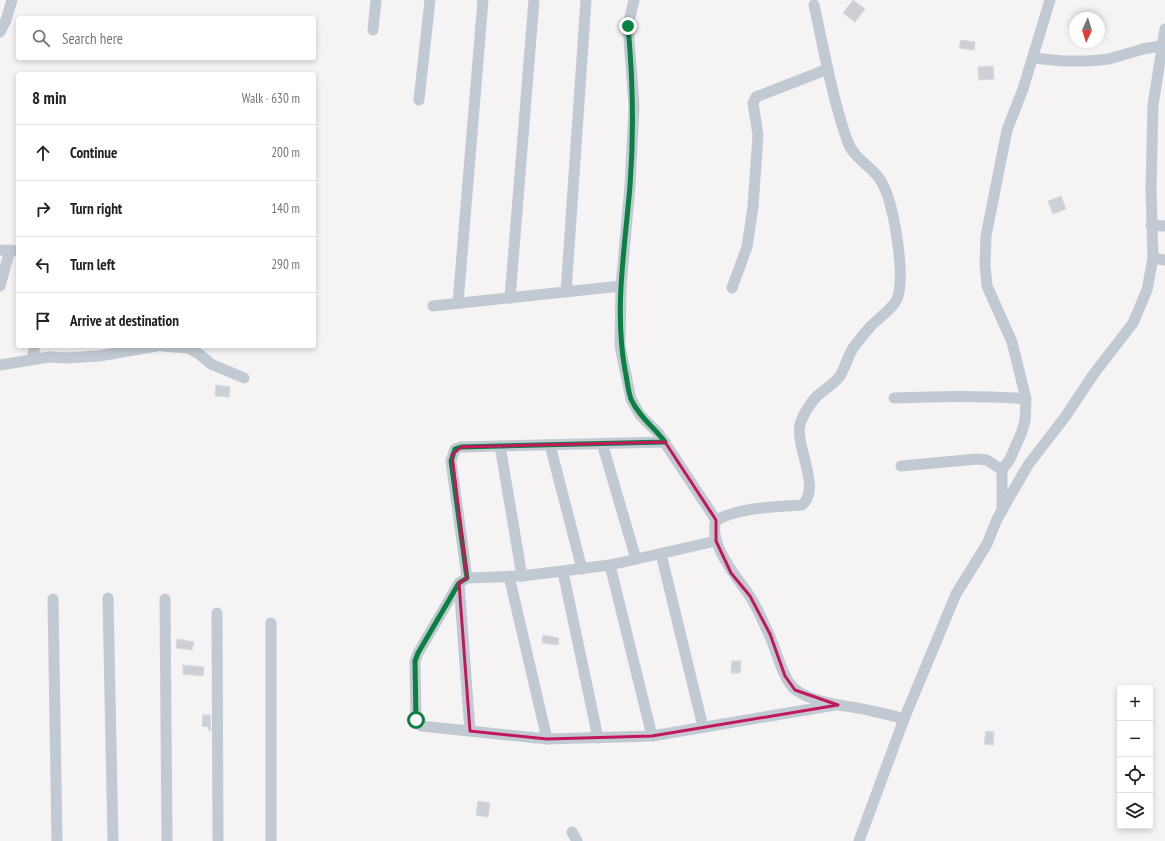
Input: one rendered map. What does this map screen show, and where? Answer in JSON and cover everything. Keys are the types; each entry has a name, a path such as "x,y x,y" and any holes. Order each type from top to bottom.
{"street":[{"path":"0,32 6,20 12,0"},
{"path":"373,30 376,0"},
{"path":"419,100 430,0"},
{"path":"458,303 483,0"},
{"path":"510,298 534,0"},
{"path":"566,292 586,0"},
{"path":"634,0 628,26 634,106 630,178 620,286 620,346 631,399 640,415 665,442 716,520"},
{"path":"1002,512 1002,470 1010,459 1021,434 1025,421 1026,399 1012,342 987,286 985,265 986,236 1007,130 1023,90 1050,0"},
{"path":"716,520 742,512 770,507 802,505 806,501 808,494 808,481 805,455 798,436 801,422 817,396 839,377 853,348 870,327 894,305 897,298 899,276 896,230 887,194 880,180 854,155 850,148 828,69 814,5"},
{"path":"859,841 904,719 956,594 987,544 1002,512 1032,459 1065,417 1093,375 1133,323 1146,290 1153,258 1151,225 1153,105 1162,63 1161,46 1165,28"},
{"path":"1033,58 1063,61 1088,61 1109,59 1137,50 1161,46"},
{"path":"732,288 748,246 756,188 758,135 753,103 756,97 828,69"},
{"path":"1151,225 1165,226"},
{"path":"0,286 9,250"},
{"path":"1153,258 1165,260"},
{"path":"434,306 620,286"},
{"path":"32,359 35,348"},
{"path":"0,365 32,359 99,356 145,348"},
{"path":"188,348 199,354 211,364 244,378"},
{"path":"894,398 964,395 1026,399"},
{"path":"470,731 463,580 451,461 455,449 461,447 665,442"},
{"path":"602,443 636,559"},
{"path":"550,445 582,569"},
{"path":"500,446 522,576"},
{"path":"901,466 978,459 991,462 1002,470"},
{"path":"716,520 714,526 716,540 731,572 750,596 767,628 785,676 795,690 811,697 838,705 873,711 904,719"},
{"path":"463,580 563,572 610,565 716,540"},
{"path":"660,554 703,727"},
{"path":"610,565 652,736"},
{"path":"563,572 598,738"},
{"path":"509,576 547,739"},
{"path":"463,580 418,653 415,661 416,720 421,726 547,739 652,736 838,705"},
{"path":"108,598 113,841"},
{"path":"53,599 58,841"},
{"path":"165,599 167,841"},
{"path":"217,613 218,841"},
{"path":"271,623 271,841"}],"highlighted area":[{"path":"665,442 716,520 716,541 731,573 750,596 770,634 785,676 795,690 838,705 652,736 547,739 470,731 459,583 467,578 452,455 461,447"}],"building":[{"path":"853,0 865,9 855,22 843,13"},
{"path":"961,40 975,42 974,50 959,48"},
{"path":"993,66 994,79 979,80 978,67"},
{"path":"1061,196 1066,209 1053,214 1048,201"},
{"path":"216,385 230,387 229,397 215,396"},
{"path":"543,635 559,638 558,645 542,643"},
{"path":"177,639 194,642 192,650 176,648"},
{"path":"732,661 741,661 740,673 731,673"},
{"path":"183,665 204,667 203,676 183,674"},
{"path":"210,714 211,731 208,730 209,727 202,726 203,715"},
{"path":"986,731 994,732 993,745 984,744"},
{"path":"478,801 490,803 488,817 476,815"}],"route":[{"path":"416,720 415,661 418,653 459,583 467,578 451,461 455,449 461,447 665,442 640,415 631,399 620,346 620,286 630,186 634,106 628,26"}]}
